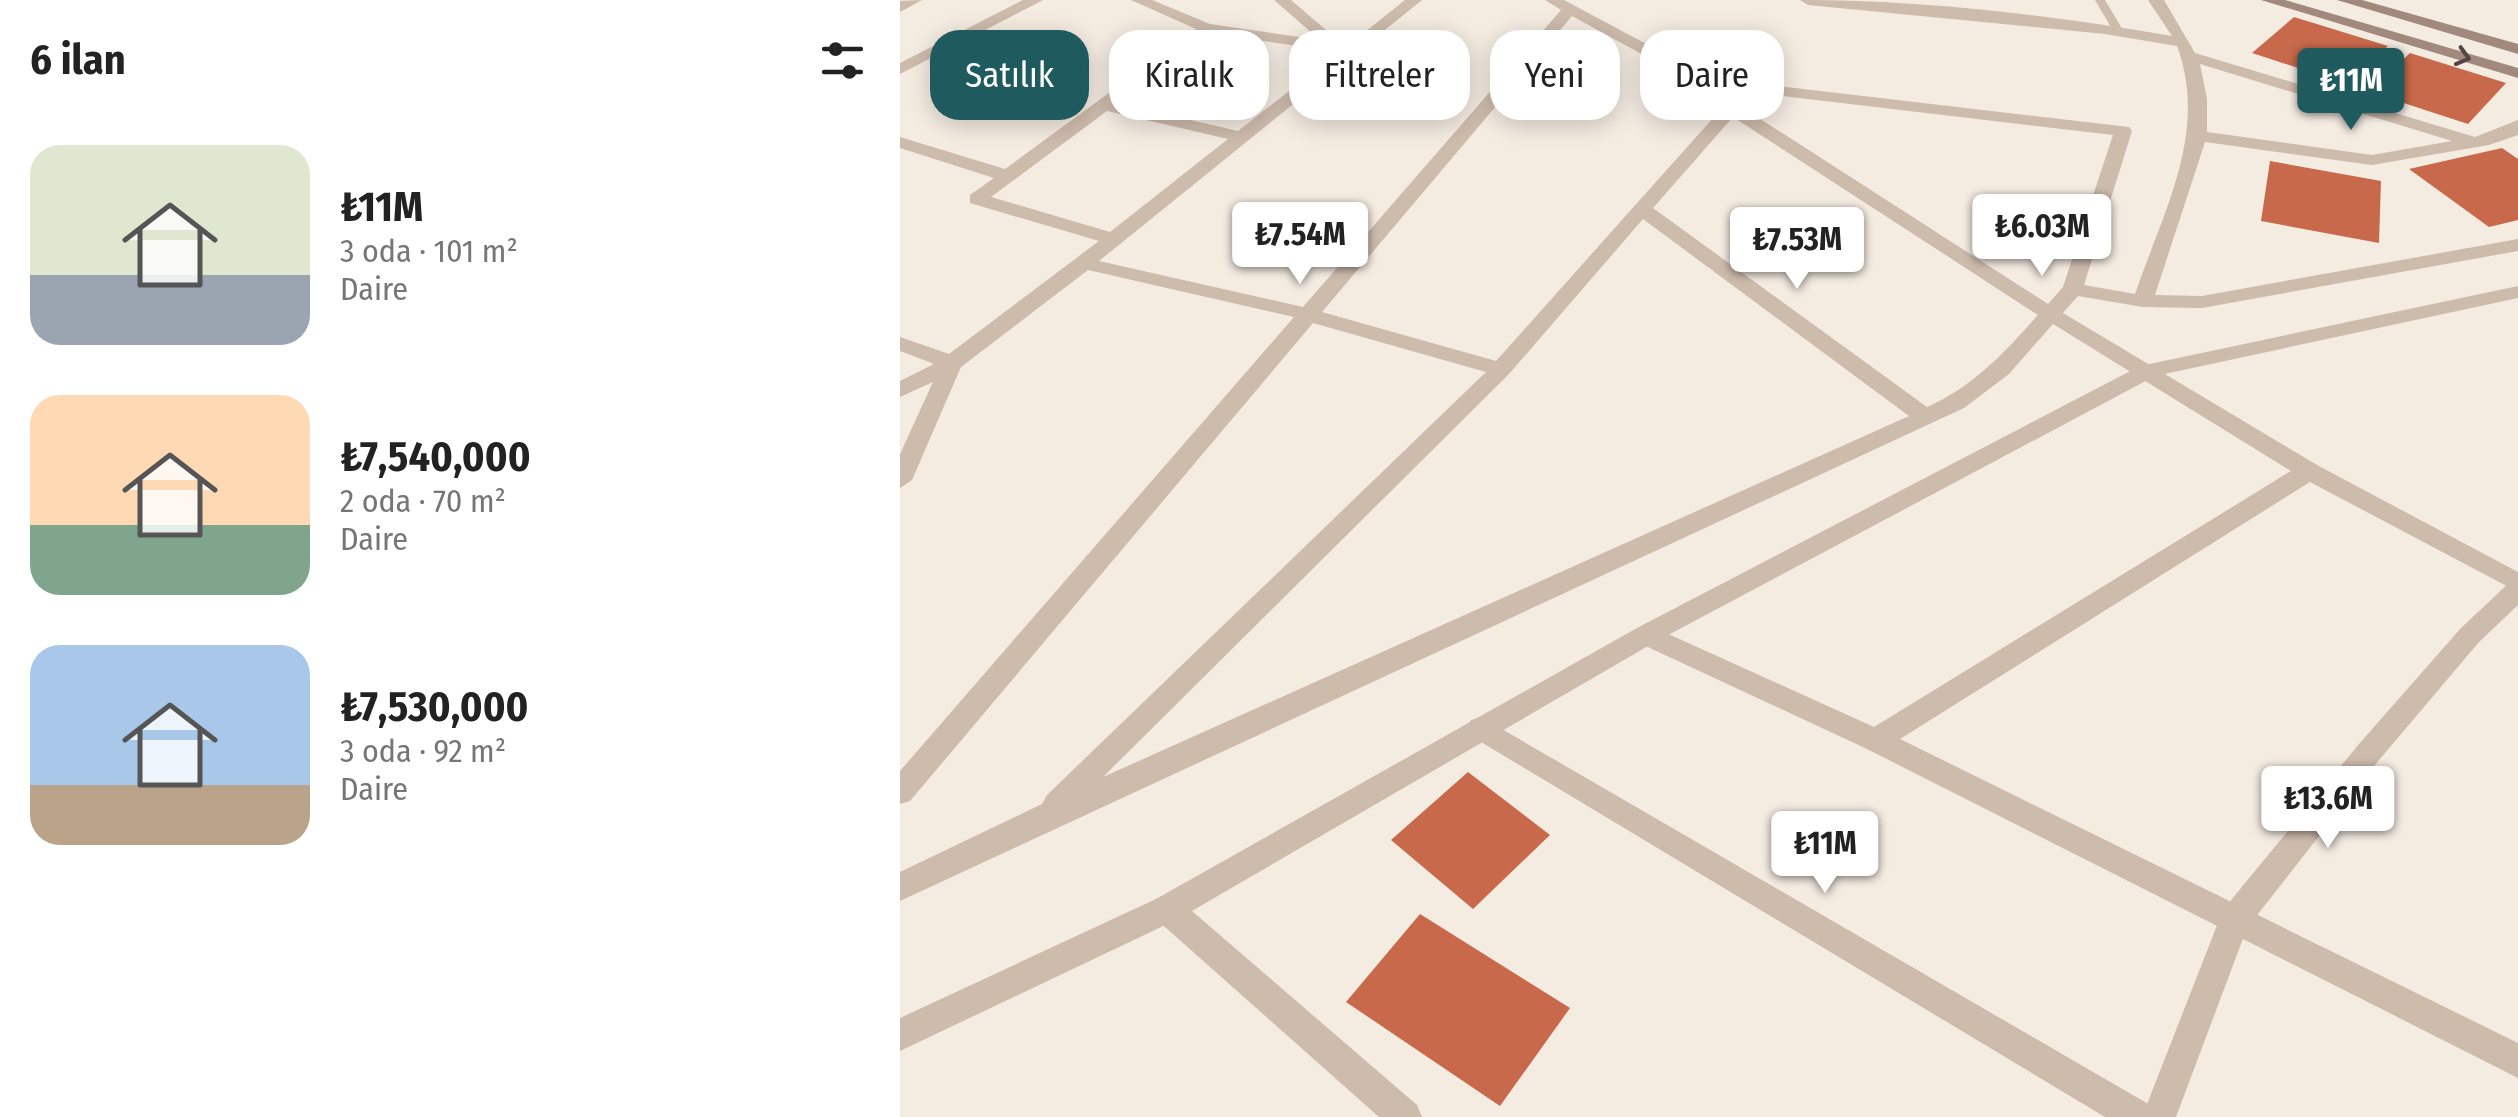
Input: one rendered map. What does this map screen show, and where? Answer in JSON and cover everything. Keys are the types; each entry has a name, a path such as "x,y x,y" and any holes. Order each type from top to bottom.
{"main road":[{"path":"2269,0 2518,73"},
{"path":"2346,0 2518,50"}],"street":[{"path":"900,8 914,0"},
{"path":"905,63 1035,0"},
{"path":"1138,0 1207,28 1289,41"},
{"path":"1282,0 1319,30"},
{"path":"1370,30 1414,0"},
{"path":"1808,0 2112,30"},
{"path":"1976,0 2188,50 2475,142"},
{"path":"2143,301 2198,136 2200,112 2188,50 2156,0"},
{"path":"900,792 1306,314 1560,5 1640,47"},
{"path":"1115,240 977,199 1207,28"},
{"path":"900,887 1045,816 1924,416 1972,392 2001,368 2073,289 2123,131 1784,91"},
{"path":"900,390 952,362 1115,240 1244,138 1289,97"},
{"path":"1104,106 1244,138"},
{"path":"1045,816 1501,369 1721,120"},
{"path":"1751,120 2050,314 2309,472 2518,583"},
{"path":"2198,136 2372,160 2475,142 2512,132 2518,125"},
{"path":"900,142 1007,176"},
{"path":"900,162 920,149"},
{"path":"1640,208 1924,416"},
{"path":"2073,289 2143,301 2202,302 2518,245"},
{"path":"1084,263 1306,314 1501,369"},
{"path":"900,1035 1167,909 1646,635 2148,371 2518,292"},
{"path":"900,344 952,362"},
{"path":"900,480 952,362"},
{"path":"1875,740 2309,472"},
{"path":"2160,1117 2234,920 2369,752 2470,635 2518,590"},
{"path":"1646,635 1875,740 2518,1061"},
{"path":"1481,728 2138,1117"},
{"path":"1167,909 1405,1117"}],"lane":[{"path":"2100,0 2112,30"}],"building":[{"path":"2294,17 2388,46 2348,84 2252,53"},
{"path":"2410,53 2506,83 2468,124 2370,92"},
{"path":"2502,148 2518,159 2518,220 2489,227 2409,169"},
{"path":"2270,161 2381,181 2379,243 2261,221"},
{"path":"1468,772 1550,835 1473,909 1391,840"},
{"path":"1420,914 1570,1008 1500,1106 1346,1002"}]}
